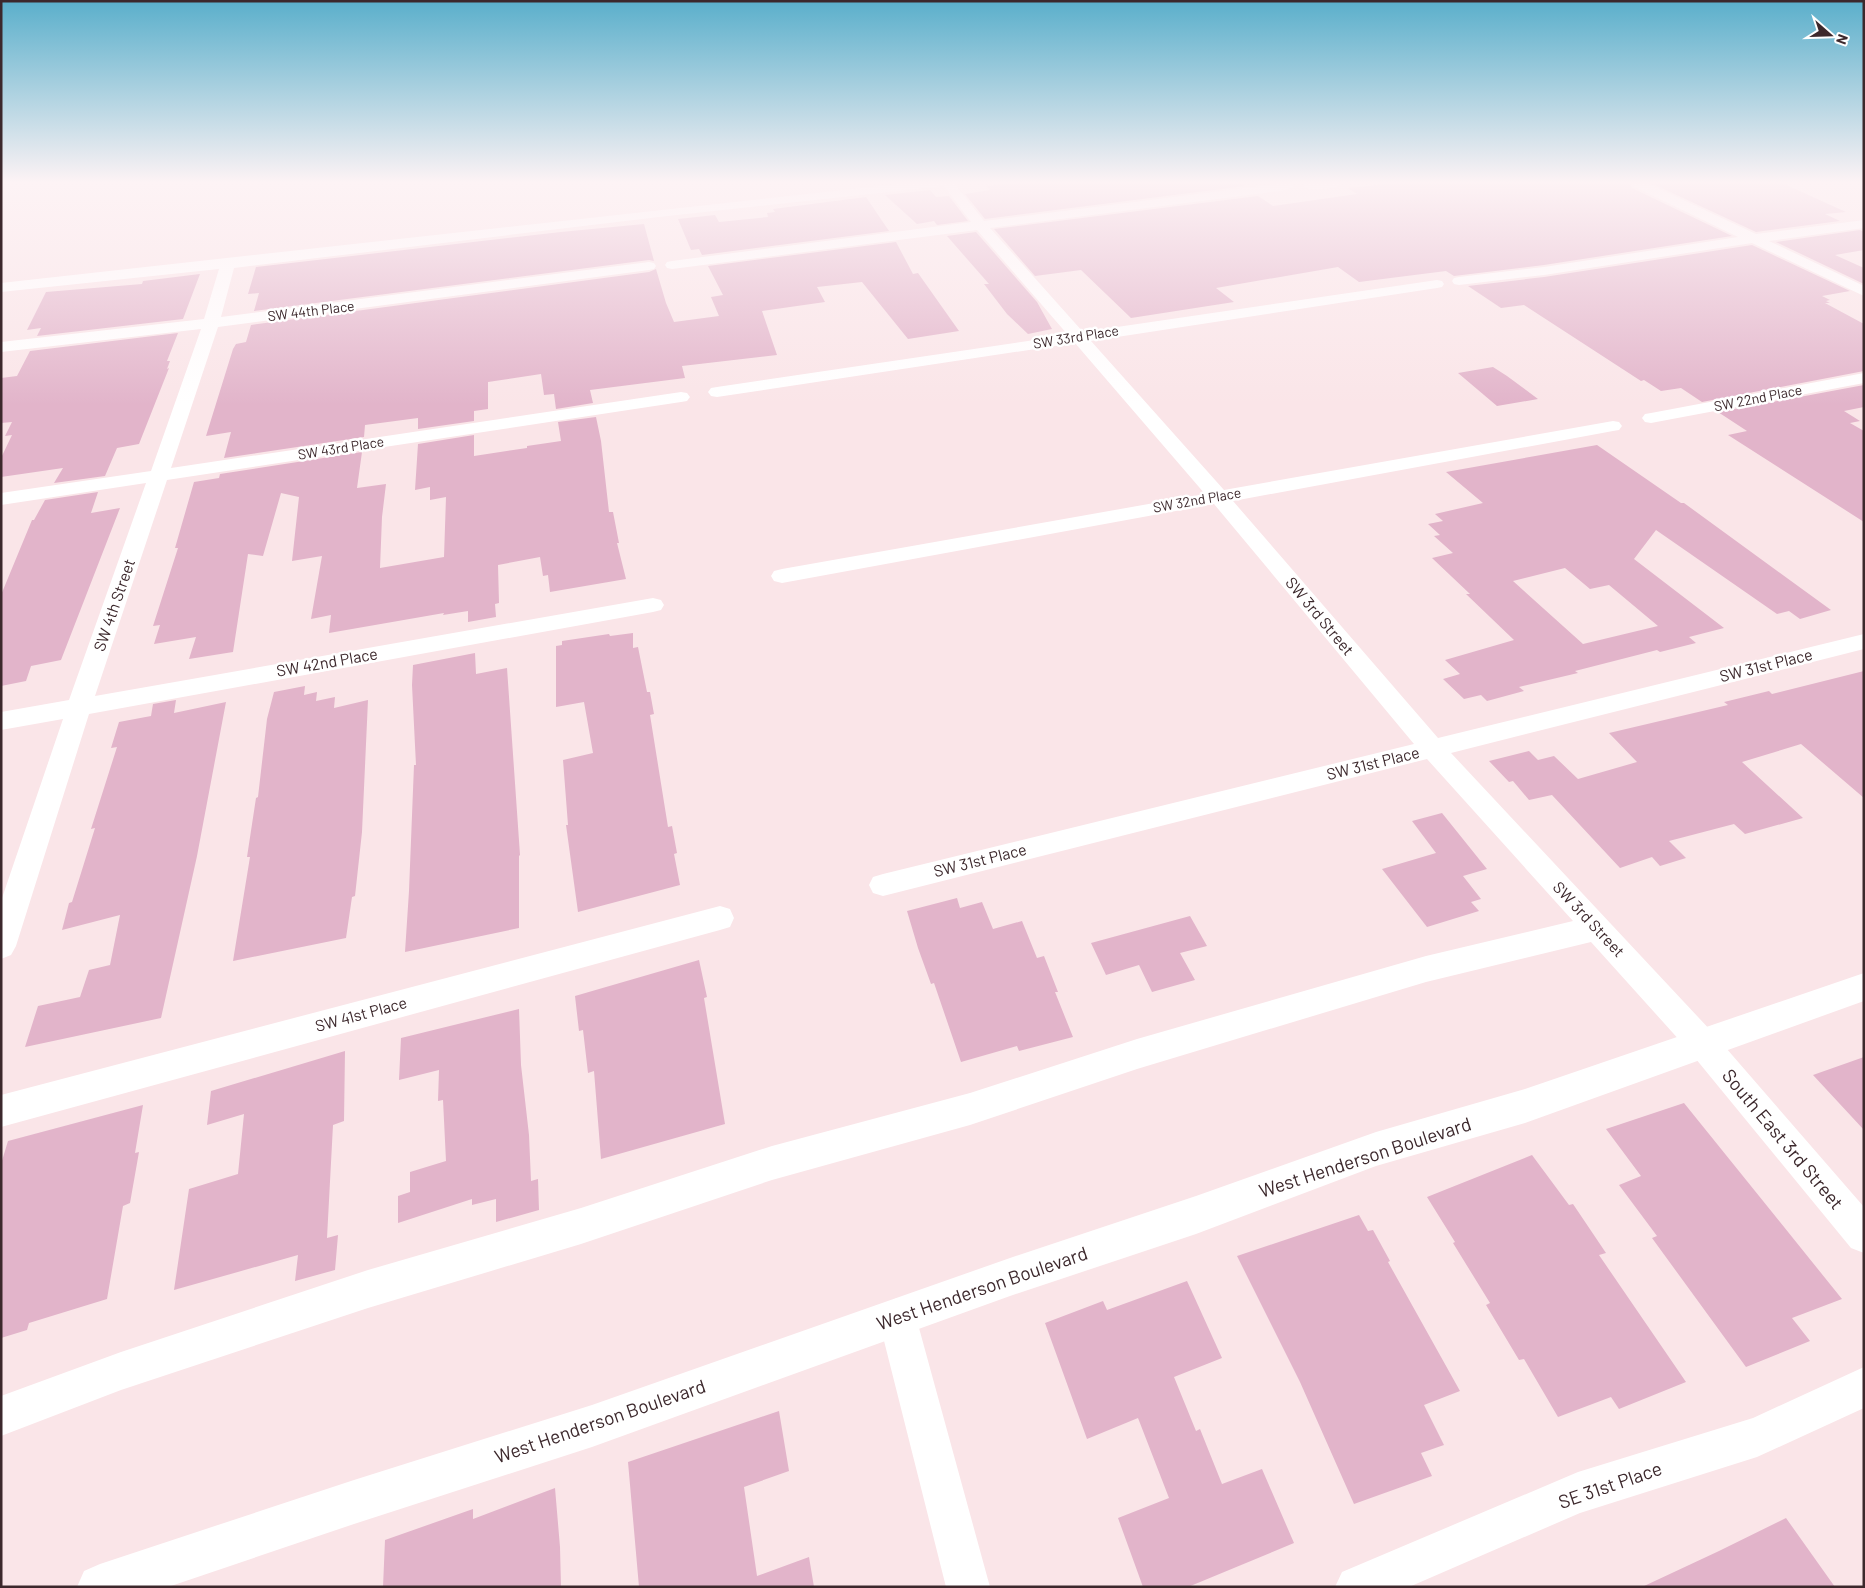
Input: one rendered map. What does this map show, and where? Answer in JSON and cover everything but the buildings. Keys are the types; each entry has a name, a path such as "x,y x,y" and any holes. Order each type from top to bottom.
{"street":[{"path":"1,288 286,257"},
{"path":"672,265 733,257"},
{"name":"SW 3rd Street","path":"1008,257 1219,497 1432,748 1702,1043"},
{"path":"1459,281 1544,271 1629,257"},
{"path":"1790,257 1864,292"},
{"name":"SW 4th Street","path":"1,946 79,706 211,323 228,264"},
{"name":"SW 44th Place","path":"1,347 211,323 649,266"},
{"name":"SW 33rd Place","path":"717,392 1437,284"},
{"name":"SW 22nd Place","path":"1651,418 1864,378"},
{"name":"SW 43rd Place","path":"1,499 681,397"},
{"name":"SW 32nd Place","path":"782,576 1613,426"},
{"name":"SW 42nd Place","path":"1,721 653,605"},
{"name":"SW 31st Place","path":"883,884 1864,641"},
{"name":"SW 41st Place","path":"1,1111 720,918"},
{"path":"1,1416 121,1371 368,1289 581,1226 772,1163 970,1109 1137,1054 1426,969 1596,928"},
{"name":"West Henderson Boulevard","path":"100,1587 354,1502 592,1426 1376,1149 1525,1106 1864,987"},
{"name":"South East 3rd Street","path":"1702,1043 1864,1235"},
{"path":"897,1317 968,1587"},
{"name":"SE 31st Place","path":"1357,1587 1578,1493 1757,1437 1864,1387"}]}
